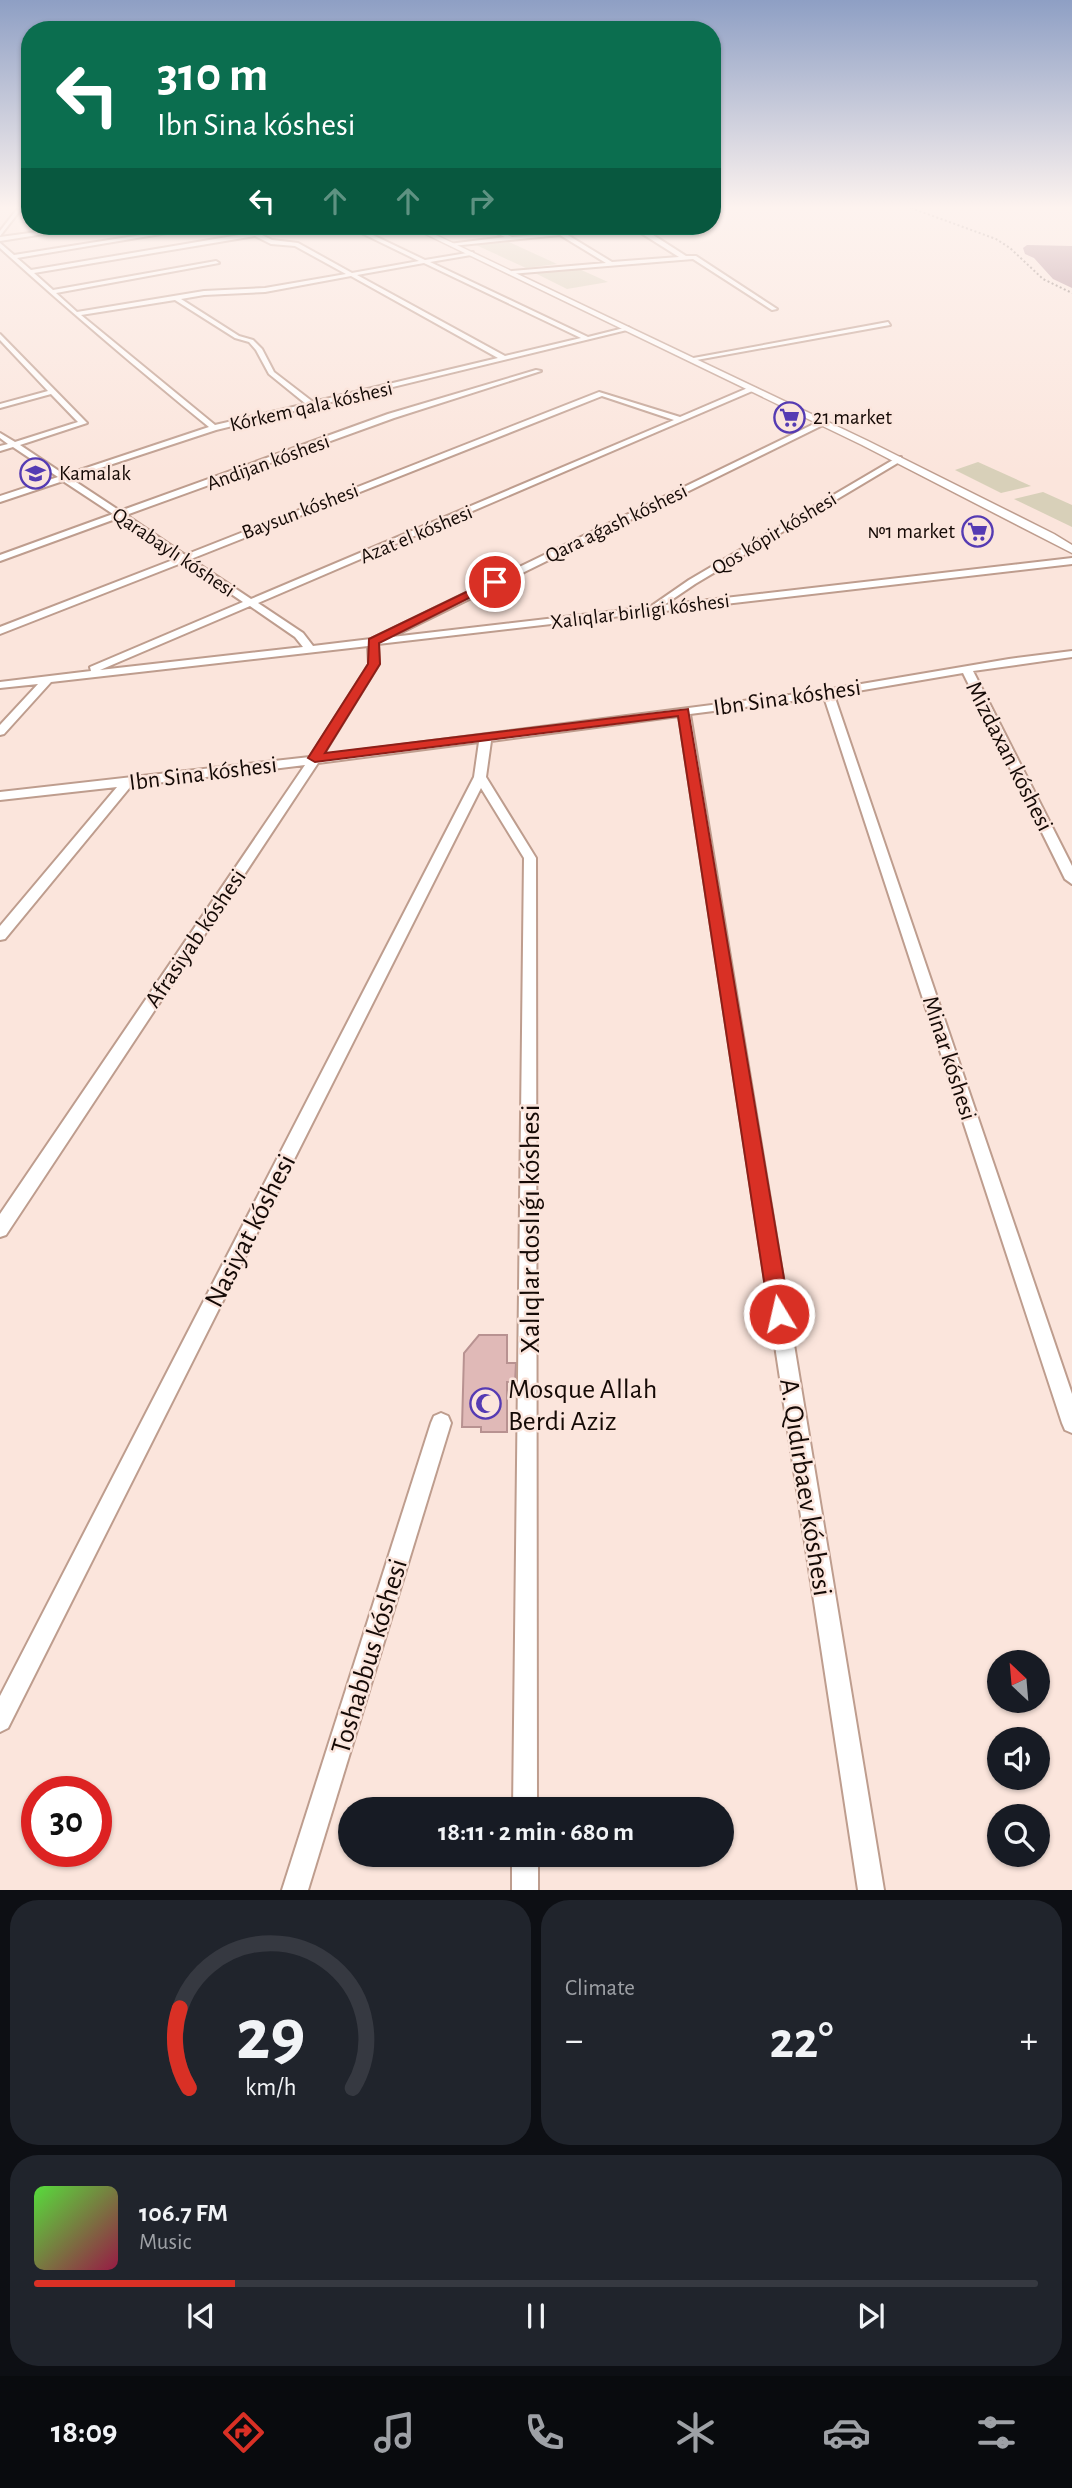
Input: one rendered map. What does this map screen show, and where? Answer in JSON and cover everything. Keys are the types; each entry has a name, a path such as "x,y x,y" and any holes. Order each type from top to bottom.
{"street":[{"path":"57,296 214,428"},
{"path":"76,314 180,296"},
{"path":"391,296 505,359"},
{"path":"501,296 588,338"},
{"path":"560,296 898,459 1072,550"},
{"path":"754,296 774,309"},
{"path":"174,297 237,337 251,341 259,349 271,373 312,405"},
{"path":"691,359 888,324"},
{"name":"Kórkem qala kóshesi","path":"0,499 214,428 628,329"},
{"path":"0,336 83,423 0,449"},
{"name":"Andijan kóshesi","path":"0,558 391,416 538,371"},
{"name":"Azat el kóshesi","path":"77,676 753,389"},
{"path":"0,406 51,392"},
{"name":"Baysun kóshesi","path":"0,631 602,394 681,420"},
{"name":"Qara aǵash kóshesi","path":"373,642 822,422"},
{"name":"Qarabaylı kóshesi","path":"0,435 299,635 310,649"},
{"name":"Qos kópir kóshesi","path":"651,609 898,459"},
{"name":"Xalıqlar birligi kóshesi","path":"0,685 1072,561"},
{"name":"Afrasiyab kóshesi","path":"0,1229 315,758 374,664 373,642"},
{"name":"Ibn Sina kóshesi","path":"0,796 127,783 828,692 1025,658 1072,654"},
{"name":"Mizdaxan kóshesi","path":"967,670 1072,879"},
{"path":"0,732 47,680"},
{"name":"Minar kóshesi","path":"828,692 1072,1423"},
{"name":"A. Qıdırbaev kóshesi","path":"684,711 871,1889"},
{"name":"Nasiyat kóshesi","path":"0,1720 480,777 486,737"},
{"name":"Xalıqlar doslıǵı kóshesi","path":"480,777 530,858 526,1797"},
{"path":"0,935 127,783"},
{"name":"Toshabbus kóshesi","path":"295,1889 441,1423"},
{"path":"525,1867 525,1889"}],"shaded area":[{"path":"978,462 1031,486 1001,493 955,470"},
{"path":"1043,492 1072,505 1072,527 1014,499"}],"building":[{"name":"Mosque Allah Berdi Aziz","path":"479,1335 507,1335 507,1363 516,1363 515,1382 507,1382 507,1432 481,1432 481,1427 462,1427 464,1353"}],"place":[{"name":"21 market","path":"790,417"},
{"name":"Kamalak","path":"36,473"},
{"name":"№1 market","path":"978,531"},
{"name":"Mosque Allah Berdi Aziz","path":"485,1404"}],"route":[{"path":"495,582 373,642 374,664 315,758 684,711 779,1314"}]}
